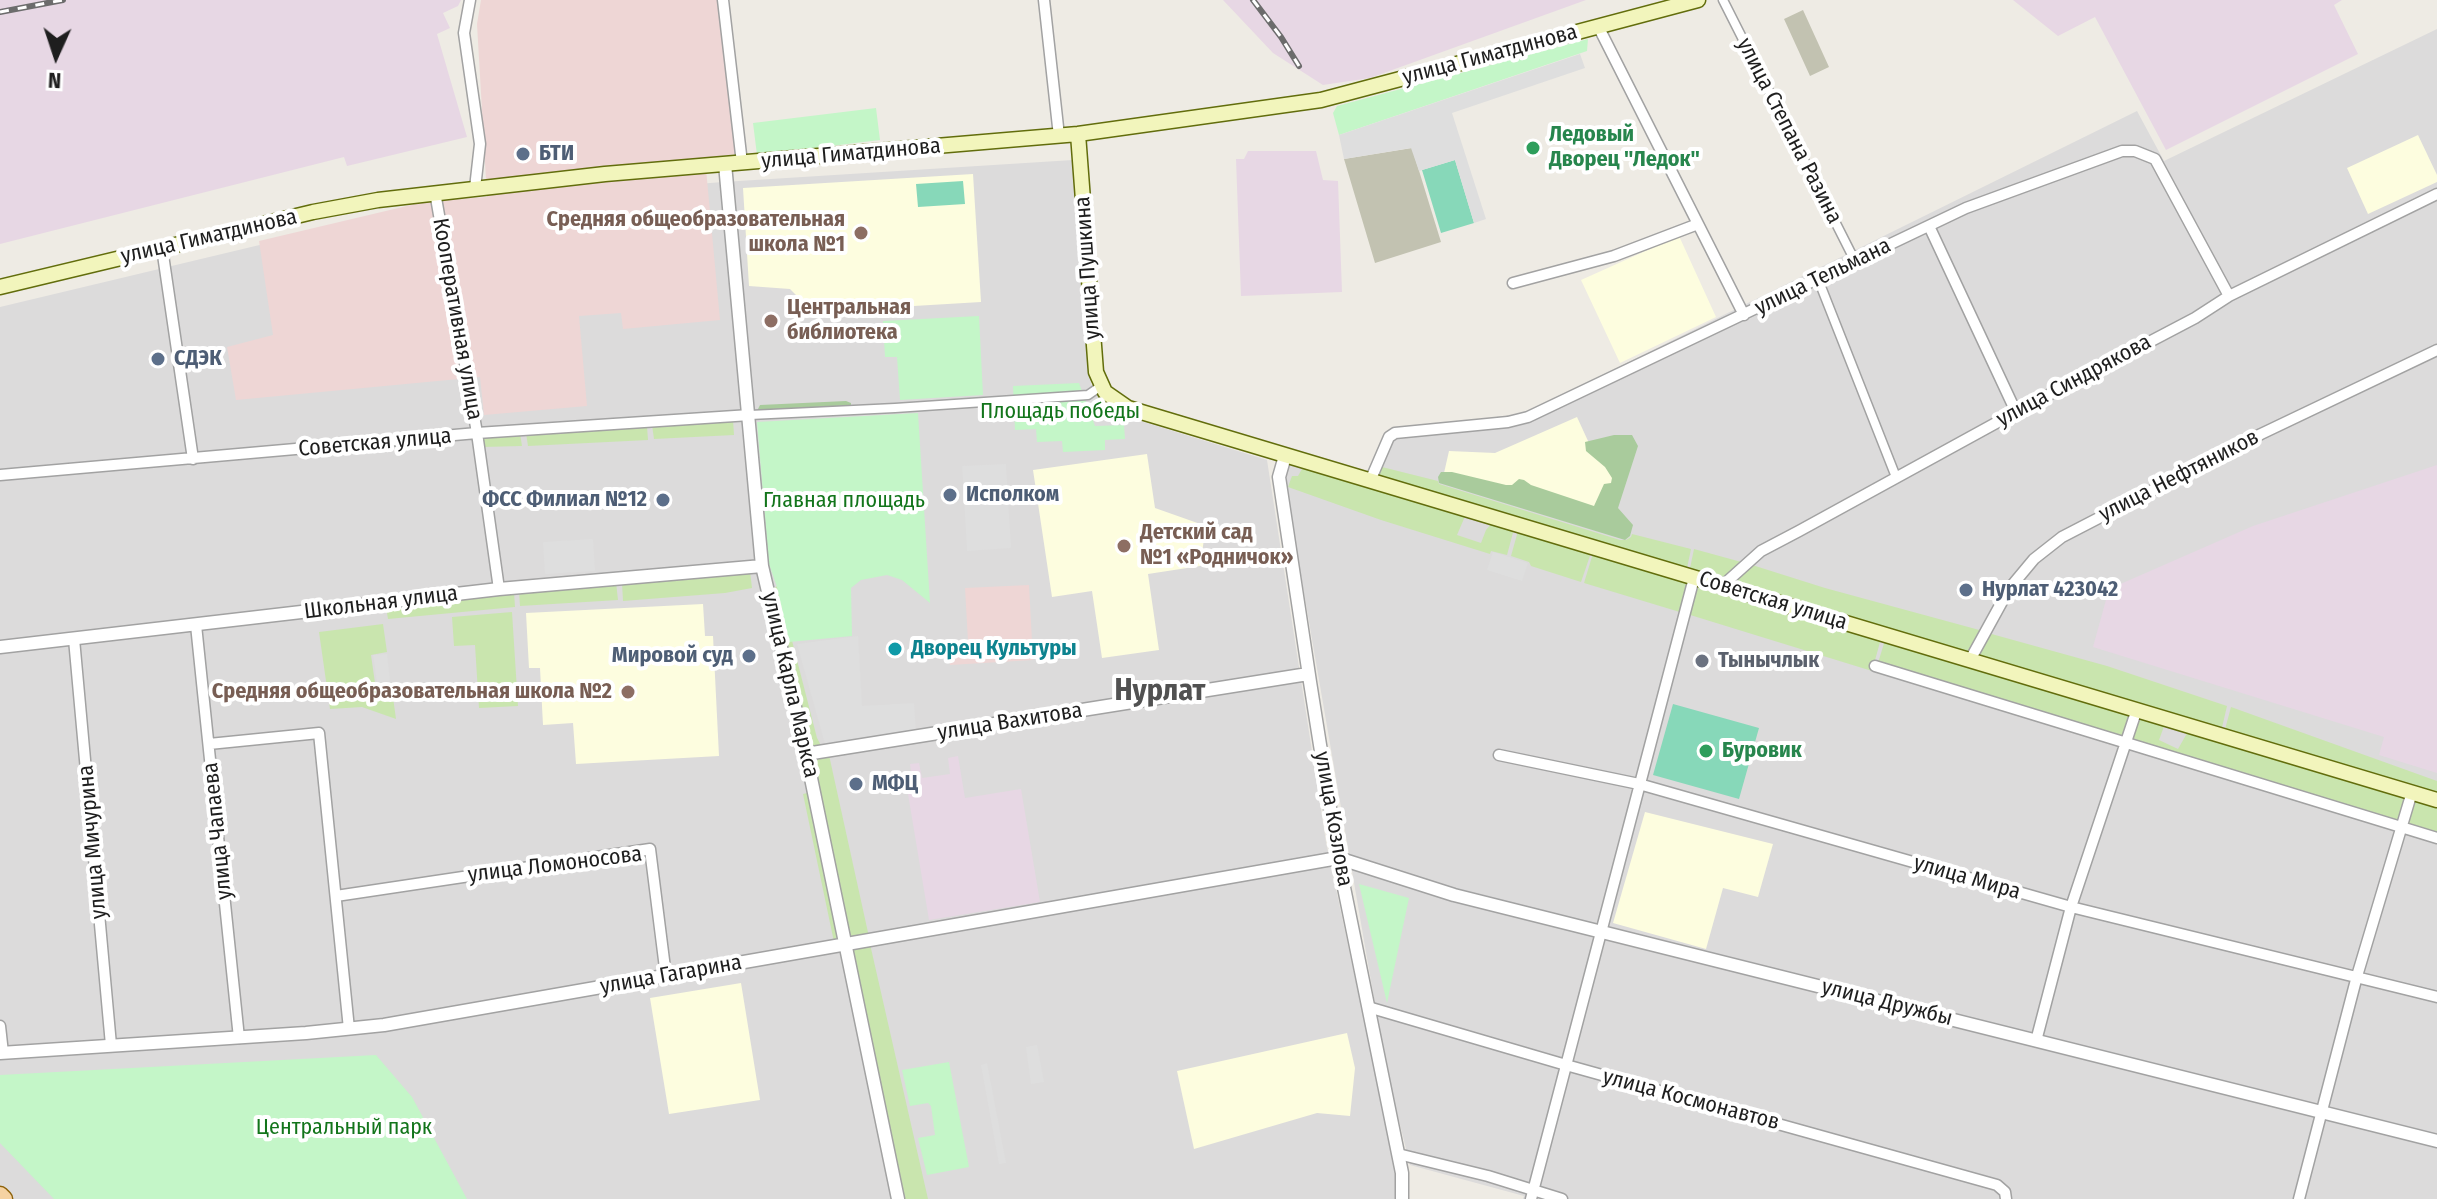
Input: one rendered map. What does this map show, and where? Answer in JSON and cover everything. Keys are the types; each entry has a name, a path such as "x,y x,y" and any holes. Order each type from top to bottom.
{"main road":[{"name":"улица Гиматдинова","path":"0,287 313,212 435,192 605,174 1059,136 1321,100 1698,0"},
{"name":"улица Пушкина","path":"1078,134 1095,363 1106,392"},
{"name":"Советская улица","path":"1106,392 1140,413 2437,800"}],"street":[{"path":"470,0 464,33 480,144 475,188"},
{"path":"723,0 742,163"},
{"path":"1044,0 1059,136"},
{"name":"улица Степана Разина","path":"1723,0 1855,261"},
{"path":"1598,26 1744,315"},
{"name":"улица Тельмана","path":"1370,481 1389,437 1395,433 1508,422 1528,417 1966,208 2122,151 2135,151 2155,159 2229,296"},
{"name":"улица Карла Маркса","path":"725,164 762,566 806,754 898,1199"},
{"name":"Кооперативная улица","path":"435,192 477,433 499,589"},
{"name":"улица Синдрякова","path":"1722,586 1761,551 2195,318 2229,296 2437,194"},
{"path":"1513,283 1614,256 1698,224"},
{"path":"1929,226 2016,412"},
{"path":"162,248 193,459"},
{"path":"1818,279 1896,477"},
{"name":"улица Нефтяников","path":"1970,660 2009,589 2034,559 2062,537 2261,434 2437,350"},
{"path":"750,415 1106,392"},
{"name":"Советская улица","path":"0,475 477,433 750,415"},
{"name":"улица Козлова","path":"1285,456 1279,477 1308,674 1338,858 1403,1180 1402,1199"},
{"name":"Школьная улица","path":"0,647 499,589 762,566"},
{"path":"1532,1195 1694,578"},
{"name":"улица Чапаева","path":"196,625 239,1038"},
{"name":"улица Мичурина","path":"74,639 111,1045"},
{"path":"1875,666 2437,838"},
{"name":"улица Вахитова","path":"806,754 1308,674"},
{"path":"2036,1041 2071,907 2137,709"},
{"path":"209,744 319,733 349,1029"},
{"name":"улица Мира","path":"1499,755 1639,784 2071,907 2437,997"},
{"path":"2299,1199 2357,976 2412,792"},
{"name":"улица Ломоносова","path":"336,896 650,849 666,976"},
{"name":"улица Гагарина","path":"2,1053 349,1029 1338,858"},
{"name":"улица Дружбы","path":"1338,858 1440,891 2437,1141"},
{"name":"улица Космонавтов","path":"1368,1007 1997,1185 2005,1192 2006,1199"},
{"path":"0,1026 2,1053"},
{"path":"1398,1154 1488,1176 1532,1195 1562,1199"}],"shaded area":[{"path":"0,0 461,0 458,6 443,13 450,28 437,34 467,137 347,166 344,157 0,244"},
{"path":"481,0 717,0 736,154 705,158 720,320 623,329 621,313 579,316 587,406 484,415 480,377 236,400 227,347 273,335 259,241 428,201 487,197 477,24"},
{"path":"1223,0 1586,0 1370,78 1323,85 1273,53"},
{"path":"2013,0 2342,0 2334,5 2358,54 2166,150 2095,17 2058,36"},
{"path":"1803,10 1829,67 1810,76 1784,19"},
{"path":"2437,29 2437,1199 1523,1199 1524,1196 1410,1165 1386,1068 1284,477 1288,462 1369,480 1390,429 1523,414 2137,111 2164,161"},
{"path":"1580,54 1585,68 1452,113 1486,219 1474,223 1455,160 1419,171 1411,148 1344,159 1339,135"},
{"path":"2418,135 2437,175 2437,182 2368,214 2347,168"},
{"path":"1412,148 1441,242 1375,263 1344,159"},
{"path":"1248,151 1316,151 1323,180 1338,181 1342,292 1241,296 1236,159 1244,159"},
{"path":"1073,160 1091,384 1104,399 1134,419 1267,460 1326,842 1399,1184 1397,1199 14,1199 0,1185 0,307 427,205"},
{"name":"Средняя общеобразовательная школа №1","path":"973,174 981,302 813,312 790,289 749,286 743,188"},
{"path":"1679,236 1716,317 1620,363 1581,280"},
{"path":"1577,417 1594,454 1629,464 1612,522 1444,473 1449,451 1495,453"},
{"name":"Детский сад №1 «Родничок»","path":"1147,454 1155,508 1206,526 1200,566 1148,574 1159,650 1102,658 1092,591 1052,597 1033,470"},
{"path":"1006,464 1011,548 967,551 962,466"},
{"path":"2437,465 2437,773 2379,755 2384,737 2093,647 2109,589 2253,526"},
{"path":"593,539 595,571 545,574 543,542"},
{"path":"1493,552 1528,563 1522,581 1487,570"},
{"path":"1029,585 1033,660 950,665 948,642 968,641 965,588"},
{"name":"Средняя общеобразовательная школа №2","path":"703,604 705,636 713,636 719,756 576,764 573,723 543,725 540,668 529,668 526,613"},
{"path":"858,636 862,706 914,703 916,732 825,744 797,644"},
{"path":"387,654 390,681 377,682 373,655"},
{"path":"958,756 965,798 1021,789 1040,902 929,920 908,794 914,792 910,764 919,763 922,778 950,774 948,758"},
{"path":"1645,812 1773,844 1758,897 1723,888 1706,949 1613,923"},
{"path":"741,983 760,1100 669,1114 650,998"},
{"path":"1347,1033 1355,1068 1350,1116 1317,1113 1194,1149 1177,1071"},
{"path":"1037,1045 1044,1082 1031,1084 1026,1047"},
{"path":"987,1063 1006,1163 999,1164 981,1065"}],"green space":[{"path":"1588,39 1587,51 1339,135 1333,113 1337,106"},
{"path":"876,108 880,140 757,155 753,123"},
{"path":"1455,160 1474,223 1441,233 1422,170"},
{"path":"963,181 965,204 918,207 916,184"},
{"path":"979,316 983,395 900,400 897,357 885,357 883,321"},
{"name":"Площадь победы","path":"1079,383 1095,426 1124,425 1125,439 1105,440 1105,450 1063,452 1062,441 1037,442 1036,429 1015,430 1013,386"},
{"path":"851,403 851,408 757,411 760,405"},
{"name":"Главная площадь","path":"918,413 930,603 902,580 887,575 861,580 851,588 852,636 789,642 769,564 757,422"},
{"path":"733,420 734,435 654,439 652,425"},
{"path":"647,426 648,440 528,446 526,433"},
{"path":"520,433 522,446 482,447 481,436"},
{"path":"1614,435 1632,435 1638,446 1618,508 1633,525 1630,536 1625,540 1439,483 1441,472 1506,485 1512,485 1519,479 1594,506 1604,484 1611,483 1612,478 1605,467 1586,451 1585,442"},
{"path":"1378,466 1438,481 1439,484 1620,540 1626,540 1632,534 1691,549 1686,573 1372,480"},
{"path":"1303,467 1466,514 1457,535 1481,543 1492,523 1514,529 1507,555 1491,551 1490,554 1288,487 1292,476 1298,476"},
{"path":"1518,531 1592,550 1581,582 1531,566 1529,562 1511,556"},
{"path":"1694,549 1745,563 1723,584 1689,573"},
{"path":"1594,550 1692,579 1683,613 1584,583"},
{"path":"1749,564 1983,631 1969,658 1726,585"},
{"path":"750,571 752,588 623,601 622,583"},
{"path":"1695,580 1882,635 1872,671 1687,614"},
{"path":"616,582 618,600 520,606 519,591"},
{"path":"778,586 817,738 823,749 808,752 770,589"},
{"path":"514,592 515,607 388,619 386,607"},
{"path":"512,612 518,706 479,708 475,645 454,646 452,617"},
{"path":"383,624 387,652 371,655 375,683 391,683 396,719 362,707 330,709 319,632"},
{"path":"1988,633 2107,666 2227,706 2221,732 1974,657"},
{"path":"1886,637 2134,711 2124,741 1877,666"},
{"name":"Буровик","path":"1673,704 1759,728 1739,799 1653,775"},
{"path":"2231,707 2437,781 2437,797 2224,733"},
{"path":"2139,713 2166,721 2159,740 2178,749 2190,728 2409,793 2399,825 2128,743"},
{"path":"829,755 869,937 848,941 809,758"},
{"path":"812,792 842,941 834,942 803,794"},
{"path":"2414,796 2437,803 2437,836 2405,826"},
{"path":"1359,884 1409,898 1387,1003"},
{"path":"870,944 928,1199 902,1199 849,948"},
{"name":"Центральный парк","path":"376,1055 412,1097 467,1199 54,1199 0,1143 0,1075"},
{"path":"949,1062 969,1167 927,1175 918,1138 935,1135 931,1106 928,1103 910,1106 902,1070"}],"railway":[{"path":"0,12 63,0"},
{"path":"1253,0 1299,66"}],"place":[{"name":"Ледовый Дворец \"Ледок\"","path":"1533,148"},
{"name":"БТИ","path":"523,154"},
{"name":"Средняя общеобразовательная школа №1","path":"861,233"},
{"name":"Центральная библиотека","path":"771,321"},
{"name":"СДЭК","path":"158,359"},
{"name":"Исполком","path":"950,495"},
{"name":"ФСС Филиал №12","path":"663,500"},
{"name":"Детский сад №1 «Родничок»","path":"1124,546"},
{"name":"Нурлат 423042","path":"1966,590"},
{"name":"Дворец Культуры","path":"895,649"},
{"name":"Мировой суд","path":"749,656"},
{"name":"Тынычлык","path":"1702,661"},
{"name":"Средняя общеобразовательная школа №2","path":"628,692"},
{"name":"Буровик","path":"1706,751"},
{"name":"МФЦ","path":"856,784"}],"district":[{"name":"Нурлат","path":"1160,692"}]}
